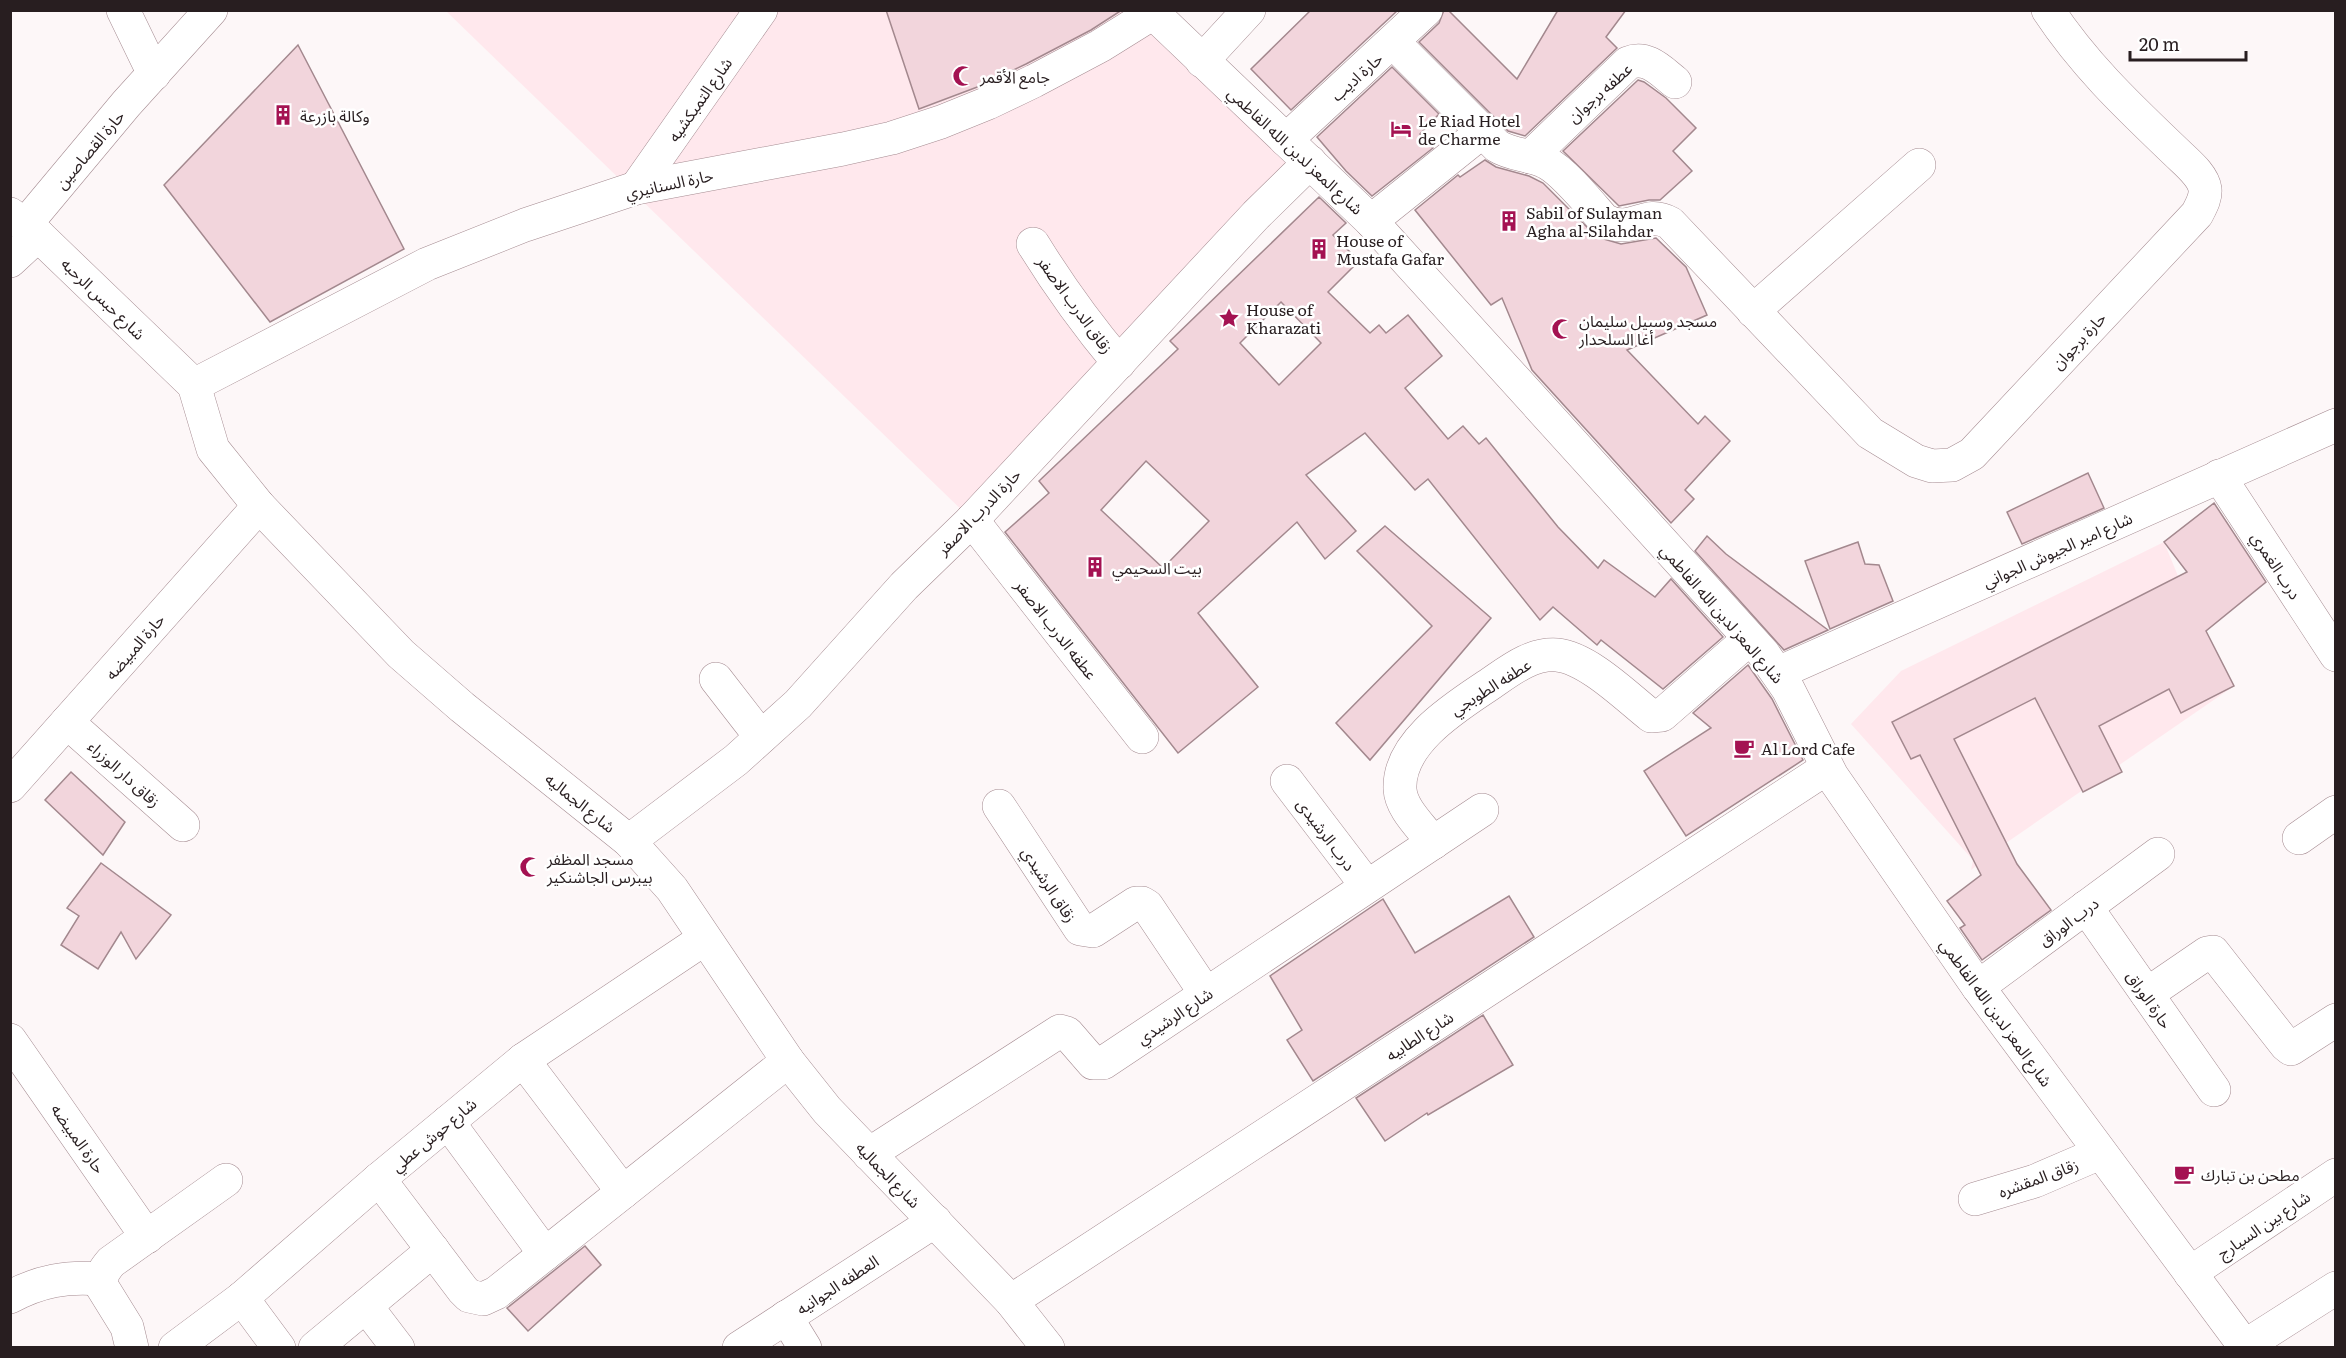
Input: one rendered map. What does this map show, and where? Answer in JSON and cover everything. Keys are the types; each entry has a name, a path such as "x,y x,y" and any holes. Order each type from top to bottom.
{"street":[{"path":"123,10 154,74"},
{"name":"حارة القصاصين","path":"10,261 25,225 126,104 212,10"},
{"name":"شارع التمبكشيه","path":"636,188 761,10"},
{"path":"1202,60 1249,10"},
{"name":"حارة اديب","path":"1286,140 1426,10"},
{"name":"حارة برجوان","path":"1393,42 1497,146 1506,152 1530,157 1553,166 1605,220 1614,225 1634,225 1644,219 1662,218 1670,223 1840,403 1878,438 1916,461 1932,466 1952,465 1972,454 2197,214 2204,201 2205,188 2189,165 2105,84 2067,39 2048,10"},
{"name":"حارة السنانيري","path":"194,385 427,264 525,225 636,188 843,149 892,138 941,122 1034,81 1100,46 1151,12"},
{"name":"شارع المعز لدين الله الفاطمي","path":"1151,12 1371,221 1778,673 1799,709 1827,768 1978,987 2245,1347"},
{"name":"عطفه برجوان","path":"1530,157 1628,63 1634,60 1650,62 1675,82"},
{"path":"1371,221 1482,132"},
{"name":"حارة الدرب الاصفر","path":"629,840 736,760 798,704 904,586 972,520 1256,215 1310,162"},
{"path":"1753,311 1919,165"},
{"name":"شارع حبس الرحبه","path":"25,225 194,385"},
{"name":"زقاق الدرب الاصفر","path":"1033,244 1076,310 1119,363"},
{"name":"شارع الجماليه","path":"194,385 213,449 258,506 401,654 462,707 629,840 672,889 788,1061 827,1110 1011,1301 1048,1347"},
{"name":"شارع امير الجيوش الجواني","path":"1778,673 2336,425"},
{"name":"درب الغمري","path":"2220,476 2336,655"},
{"name":"حارة المبيضه","path":"15,771 67,722 258,506"},
{"name":"عطفه الدرب الاصفر","path":"972,520 1142,737"},
{"name":"عطفه الطوبجي","path":"1433,843 1404,804 1400,791 1400,778 1404,766 1429,729 1448,712 1515,667 1538,656 1558,655 1583,664 1651,716 1656,717 1662,715 1749,639"},
{"path":"716,679 761,737"},
{"name":"زقاق دار الوزراء","path":"67,722 183,825"},
{"name":"شارع الطابيه","path":"1011,1301 1827,768"},
{"name":"درب الرشيدى","path":"1287,781 1367,886"},
{"name":"زقاق الرشيدي","path":"999,806 1080,929 1093,930 1136,903 1142,903 1147,906 1206,994"},
{"name":"شارع الرشيدي","path":"869,1154 1060,1031 1067,1033 1093,1063 1103,1064 1482,810"},
{"path":"2299,837 2336,812"},
{"name":"درب الوراق","path":"1978,987 2158,854"},
{"name":"حارة الوراق","path":"2086,907 2214,1090"},
{"name":"شارع حوش عطي","path":"175,1347 242,1298 379,1179 523,1060 704,939"},
{"path":"2147,994 2213,952 2291,1049 2336,1020"},
{"name":"حارة المبيضه","path":"10,1040 147,1237"},
{"path":"523,1060 622,1192"},
{"path":"379,1179 469,1296 483,1299 496,1293 788,1061"},
{"path":"448,1122 545,1254"},
{"name":"زقاق المقشره","path":"1975,1199 2035,1181 2100,1153"},
{"name":"شارع بين السيارج","path":"2190,1273 2336,1175"},
{"path":"100,1280 111,1262 226,1180"},
{"name":"العطفه الجوانيه","path":"739,1347 935,1221"},
{"path":"315,1347 433,1250"},
{"path":"10,1297 29,1287 52,1280 77,1277 100,1280"},
{"path":"100,1280 105,1293 127,1327 132,1347"},
{"path":"2245,1347 2336,1288"},
{"path":"242,1298 279,1347"},
{"path":"366,1306 398,1347"},
{"path":"786,1317 805,1347"}],"shaded area":[{"path":"446,11 1141,11 1297,164 971,519"},
{"path":"2164,542 2178,576 2234,686 2006,843 1971,870 1973,860 1851,724 1901,671"}],"building":[{"name":"جامع الأقمر","path":"886,10 1122,10 1091,30 1026,64 980,86 919,109"},
{"path":"1311,10 1398,10 1291,110 1251,69"},
{"path":"1444,10 1448,10 1517,79 1558,10 1626,10 1606,37 1617,48 1525,136 1508,131 1419,42 1439,23"},
{"name":"وكالة بازرعة","path":"298,45 404,249 270,322 164,185"},
{"path":"1392,67 1439,114 1420,134 1433,148 1372,196 1346,171 1317,137"},
{"path":"1638,80 1666,98 1696,128 1673,151 1692,171 1660,200 1619,206 1563,151"},
{"path":"1485,160 1496,167 1529,176 1543,183 1597,237 1621,244 1656,238 1686,267 1707,315 1627,350 1698,424 1705,416 1730,441 1685,490 1694,499 1671,523 1532,370 1502,298 1491,305 1415,210 1458,175 1460,177"},
{"path":"1319,197 1346,223 1333,235 1359,261 1328,292 1370,333 1379,325 1386,333 1408,315 1442,356 1405,388 1448,439 1463,426 1479,444 1486,438 1558,527 1598,568 1604,560 1655,597 1671,579 1723,637 1663,689 1601,640 1597,645 1553,607 1540,620 1428,479 1415,490 1365,433 1306,475 1356,531 1325,559 1297,522 1198,613 1258,687 1178,753 1005,532 1049,493 1039,481 1178,349 1170,341","holes":["1281,302 1321,343 1279,385 1240,343","1146,461 1209,521 1163,568 1101,510"]},
{"path":"2088,473 2104,508 2022,544 2007,512"},
{"path":"2214,503 2266,582 2206,631 2234,686 2181,713 2169,689 2099,726 2122,772 2083,792 2035,698 1954,739 2017,864 2051,910 1982,960 1960,928 1965,925 1947,901 1981,875 1920,755 1911,759 1892,722 2187,572 2164,542"},
{"path":"1385,526 1491,618 1370,760 1336,723 1432,626 1357,551"},
{"path":"1707,536 1726,554 1828,630 1784,650 1695,551"},
{"path":"1858,542 1865,564 1879,565 1893,601 1830,629 1805,561"},
{"path":"1748,665 1772,699 1803,760 1686,836 1644,771 1711,728 1693,713"},
{"path":"71,772 125,822 103,855 45,800"},
{"path":"101,863 171,915 136,959 121,932 98,969 61,945 79,916 67,908"},
{"path":"1509,896 1534,937 1313,1081 1287,1040 1302,1030 1270,976 1383,899 1415,953"},
{"path":"1483,1015 1513,1065 1428,1115 1427,1113 1385,1141 1356,1098"},
{"path":"585,1246 601,1265 528,1331 507,1308"}],"place":[{"name":"جامع الأقمر","path":"963,76"},
{"name":"وكالة بازرعة","path":"283,115"},
{"name":"Le Riad Hotel de Charme","path":"1401,129"},
{"name":"Sabil of Sulayman Agha al-Silahdar","path":"1509,221"},
{"name":"House of Mustafa Gafar","path":"1319,249"},
{"name":"House of Kharazati","path":"1229,318"},
{"name":"مسجد وسبيل سليمان أغا السلحدار","path":"1562,329"},
{"name":"بيت السحيمي","path":"1095,567"},
{"name":"Al Lord Cafe","path":"1744,748"},
{"name":"مسجد المظفر بيبرس الجاشنكير","path":"530,867"},
{"name":"مطحن بن تبارك","path":"2184,1174"}]}
